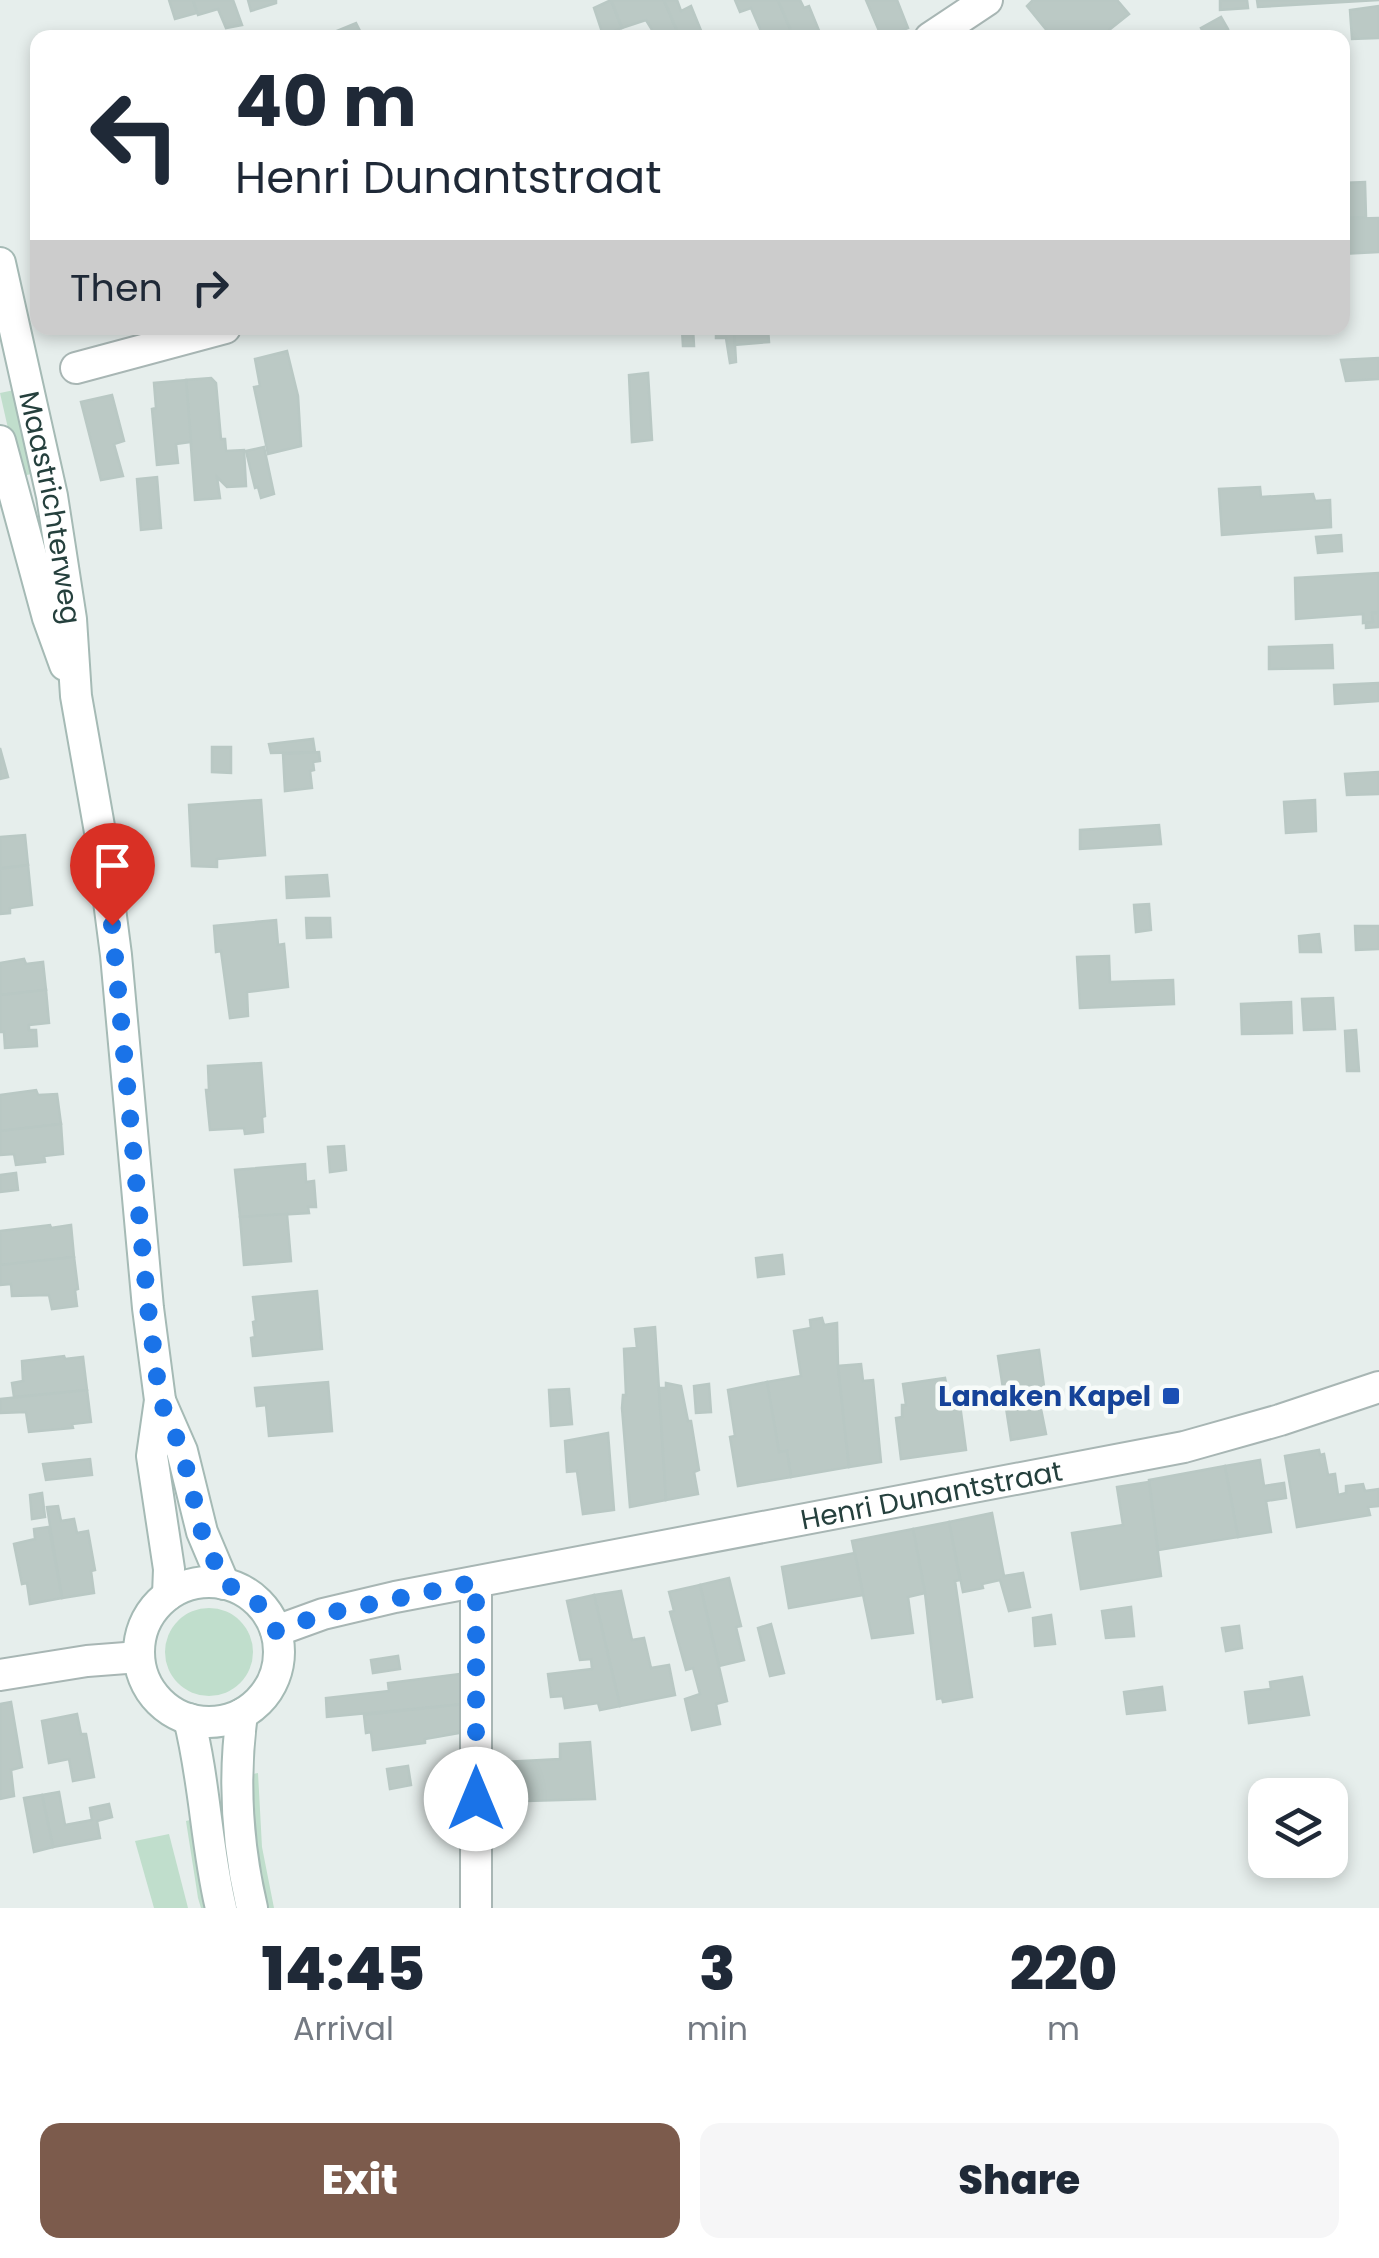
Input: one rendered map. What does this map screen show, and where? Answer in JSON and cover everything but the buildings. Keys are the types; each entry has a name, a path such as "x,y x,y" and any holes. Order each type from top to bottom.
{"main road":[{"path":"942,30 987,0"},
{"name":"Maastrichterweg","path":"0,263 52,496 71,618 76,696 100,832 116,956 160,1400 152,1456 168,1595"},
{"path":"76,368 200,335"},
{"name":"Maastrichterweg","path":"0,441 48,618 76,696"},
{"name":"Henri Dunantstraat","path":"276,1631 324,1614 476,1582 1184,1446 1379,1387"},
{"name":"Maastrichterweg","path":"160,1400 182,1451 202,1532 224,1584"},
{"path":"476,1582 476,1908"},
{"path":"224,1584 256,1600 271,1620 279,1647 274,1679 256,1705 242,1714 216,1722 189,1719 164,1706 152,1692 143,1676 139,1645 145,1622 168,1595 189,1585 224,1584"},
{"path":"0,1674 87,1660 139,1657"},
{"path":"242,1714 236,1800 252,1908"},
{"path":"189,1719 222,1908"}],"green space":[{"path":"19,389 39,472 19,477 0,393"},
{"path":"209,1608 240,1621 253,1652 240,1683 209,1696 178,1683 165,1652 178,1621"},
{"path":"258,1773 262,1847 274,1908 264,1908 259,1893 248,1775"},
{"path":"194,1819 211,1908 201,1908 198,1898 186,1821"},
{"path":"169,1834 188,1908 154,1908 135,1841"}],"place":[{"name":"Lanaken Kapel","path":"1171,1396"}],"route":[{"path":"112,925 160,1400 182,1451 202,1532 214,1561 224,1584 256,1600 276,1631 324,1614 476,1582 476,1799"}]}
